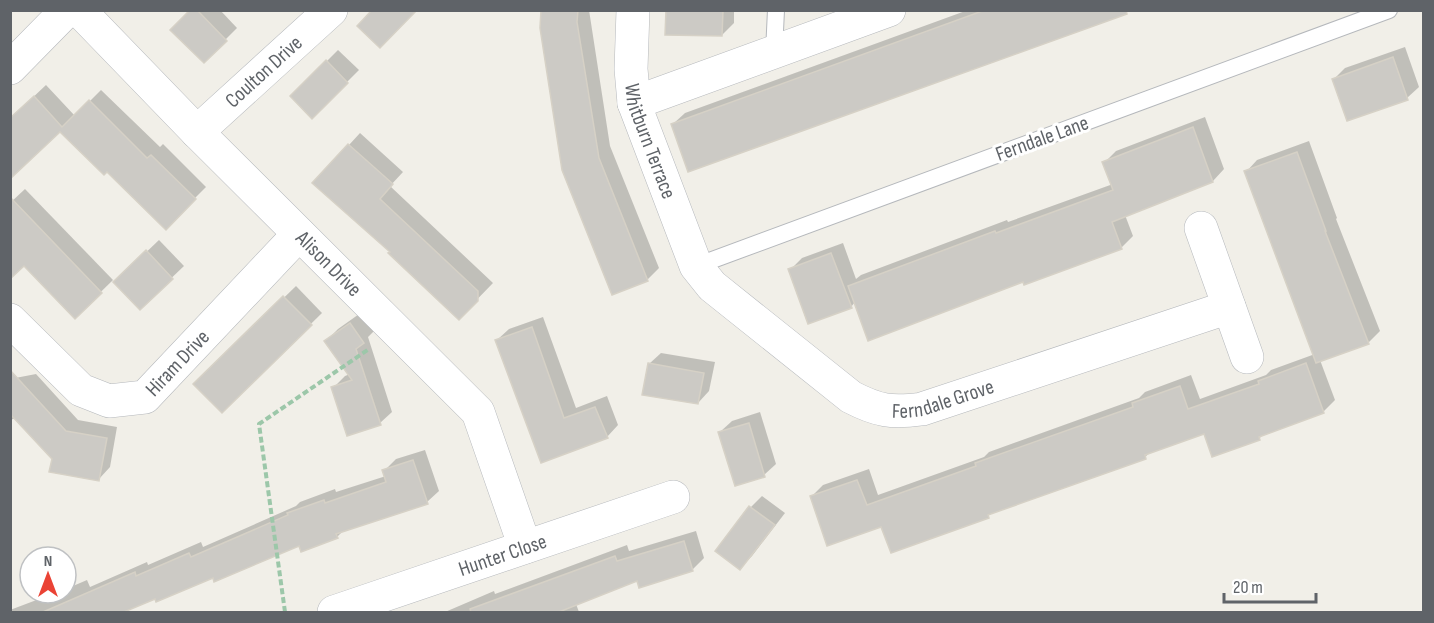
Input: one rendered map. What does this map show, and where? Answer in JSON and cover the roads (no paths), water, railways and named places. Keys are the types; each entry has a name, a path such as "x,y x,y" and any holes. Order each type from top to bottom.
{"street":[{"path":"10,68 68,10"},
{"name":"Alison Drive","path":"79,10 197,132 478,412 525,547"},
{"name":"Coulton Drive","path":"197,132 331,10"},
{"name":"Whitburn Terrace","path":"633,10 631,69 634,103 696,266"},
{"path":"634,103 889,10"},
{"path":"1201,228 1247,357"},
{"name":"Hiram Drive","path":"10,320 81,390 109,401 145,397 299,234"},
{"name":"Ferndale Grove","path":"696,266 712,286 851,397 871,407 897,412 922,409 1229,308"},
{"name":"Hunter Close","path":"334,612 673,497"}],"lane":[{"path":"774,52 776,10"},
{"name":"Ferndale Lane","path":"696,266 1389,10"}]}
